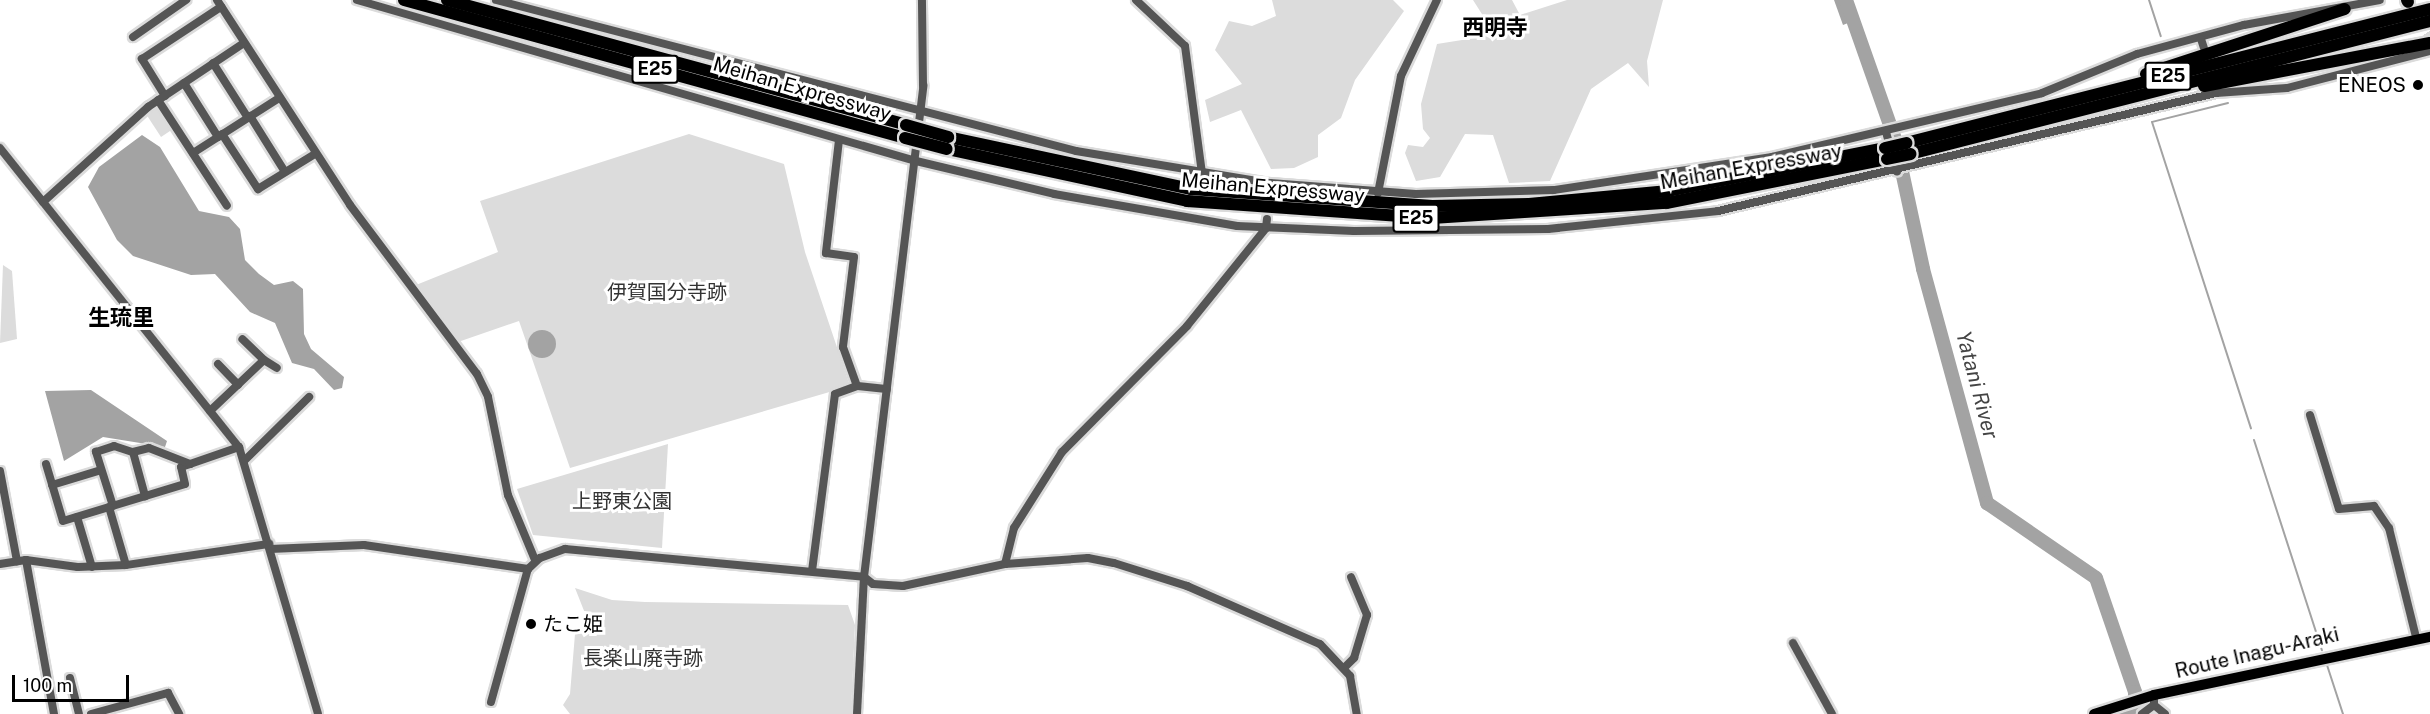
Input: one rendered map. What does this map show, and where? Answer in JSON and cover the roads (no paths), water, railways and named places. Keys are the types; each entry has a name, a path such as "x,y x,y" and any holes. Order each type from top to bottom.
{"highway":[{"name":"Meihan Expressway","path":"404,0 905,132 1187,201 1432,218 1576,213 1667,203 1886,154 2074,99 2430,9"},
{"name":"Meihan Expressway","path":"447,0 905,132"},
{"path":"2074,99 2344,9"},
{"name":"Meihan Expressway","path":"1908,148 2047,119 2430,21"},
{"path":"2047,119 2430,43"}],"main road":[{"name":"Route Inagu-Araki","path":"2094,714 2136,700 2154,700 2416,637 2430,637"}],"street":[{"path":"133,37 186,0"},
{"path":"357,0 916,162 1119,209 1266,224 1548,229 1718,211 1902,170 2216,93 2287,88 2430,51"},
{"path":"496,0 1076,151 1270,187 1378,193 1500,194 1584,186 1772,157 1886,132 2042,93 2137,54 2323,7 2344,9 2380,0"},
{"path":"857,714 864,577 921,110 922,0"},
{"path":"1136,0 1185,46 1202,174"},
{"path":"1378,193 1401,76 1437,0"},
{"path":"227,206 161,98 142,60 219,4 315,154 477,374 489,397 508,495 535,560"},
{"path":"2201,39 2204,48"},
{"path":"43,202 161,98 244,43"},
{"path":"213,63 285,172"},
{"path":"184,83 258,189 315,154"},
{"path":"194,153 279,98"},
{"path":"1886,132 1902,170"},
{"path":"839,140 826,253 854,256 843,348 857,386"},
{"path":"0,148 239,447 245,460 318,714"},
{"path":"1005,564 1014,528 1062,452 1187,326 1266,224"},
{"path":"242,339 264,360 277,368"},
{"path":"210,411 264,360"},
{"path":"218,364 238,385"},
{"path":"812,571 835,394 857,386 887,389"},
{"path":"245,460 309,397"},
{"path":"2310,415 2339,509 2374,506 2389,528 2416,637"},
{"path":"126,565 96,452 114,446 133,452 149,448 190,464"},
{"path":"46,464 63,521 185,484 181,467 239,447"},
{"path":"133,452 145,496"},
{"path":"51,485 101,470"},
{"path":"0,471 22,560 54,714"},
{"path":"77,517 92,567"},
{"path":"0,564 22,560 92,567 126,565 270,547 364,545 528,568"},
{"path":"491,702 528,568 535,560 565,549 812,571 864,577 873,584 903,586 1005,564 1088,558 1114,563 1187,586 1320,644 1345,667 1357,714"},
{"path":"1345,667 1354,658 1366,615 1351,577"},
{"path":"1793,643 1833,714"},
{"path":"70,678 79,714"},
{"path":"92,714 168,693 180,714"},
{"path":"2142,714 2154,700 2164,714"}],"waterway":[{"name":"Yatani River","path":"1846,0 1895,139 1923,269 1987,503 2096,578 2135,692 2135,708 2115,714"},
{"path":"2149,0 2161,36"},
{"path":"2228,103 2152,122 2251,428"},
{"path":"2254,440 2322,650"},
{"path":"2326,662 2343,714"}],"tunnel":[{"path":"2408,2 2430,35"}],"place":[{"name":"ENEOS","path":"2418,85"},
{"name":"たこ姫","path":"531,624"}],"district":[{"name":"西明寺","path":"1495,28"},
{"name":"生琉里","path":"121,318"}],"park label":[{"name":"伊賀国分寺跡","path":"667,292"},
{"name":"上野東公園","path":"622,501"},
{"name":"長楽山廃寺跡","path":"643,658"}]}
